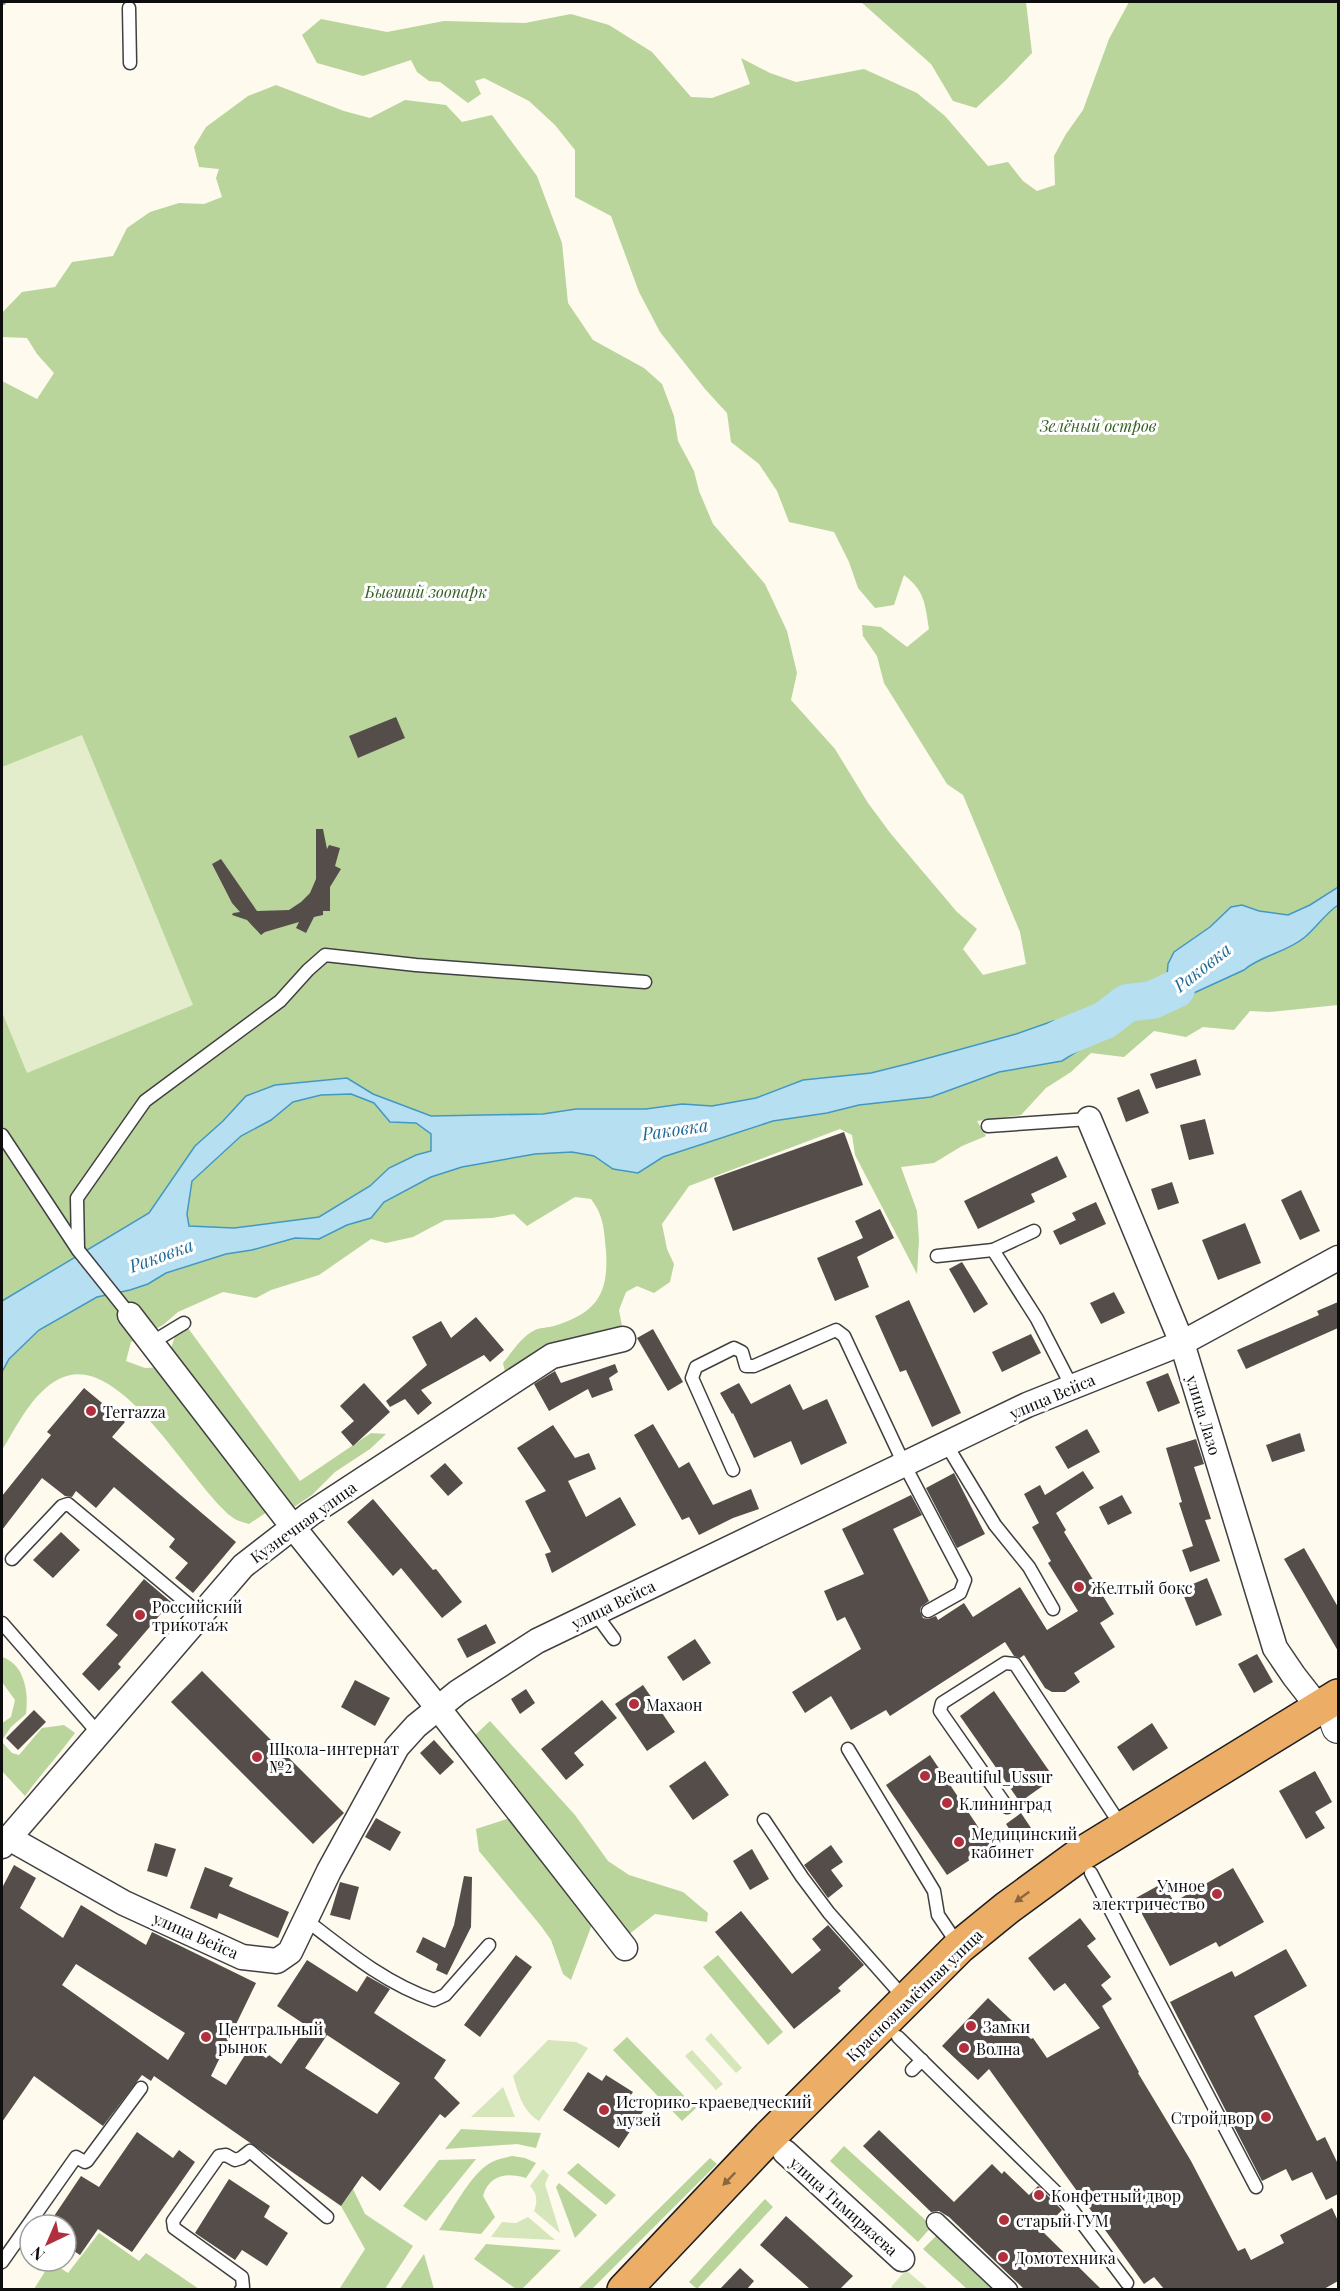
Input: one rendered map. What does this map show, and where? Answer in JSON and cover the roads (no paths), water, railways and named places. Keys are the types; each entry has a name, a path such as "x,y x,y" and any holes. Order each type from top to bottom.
{"highway":[{"name":"Краснознамённая улица","path":"653,2289 960,1973 1123,1828 1334,1714"},
{"name":"Краснознамённая улица","path":"624,2289 769,2137 959,1947 1007,1908 1086,1863 1110,1859 1334,1714"}],"street":[{"name":"улица Лазо","path":"1089,1119 1182,1343 1275,1648 1294,1676 1334,1714"},
{"name":"улица Вейса","path":"4,1839 124,1903 242,1957 277,1961 290,1952 329,1871 397,1747 416,1726 458,1692 537,1641 1027,1405 1182,1343 1338,1258"},
{"path":"130,1315 292,1527 438,1708 625,1948"},
{"name":"Кузнечная улица","path":"4,1839 99,1734 243,1566 292,1527 552,1356 623,1339"},
{"name":"улица Тимирязева","path":"785,2152 902,2259"},
{"path":"936,2222 1008,2289"}],"lane":[{"path":"129,8 130,63"},
{"path":"78,1250 77,1198 145,1101 280,1001 308,970 326,955 416,965 645,982"},
{"path":"988,1126 1089,1119"},
{"path":"2,1135 78,1250 130,1315"},
{"path":"937,1256 993,1250 1034,1231"},
{"path":"993,1250 1037,1319 1072,1387"},
{"path":"151,1343 184,1323"},
{"path":"733,1470 692,1378 696,1366 734,1348 742,1352 746,1366 754,1366 836,1330 844,1336 904,1464 965,1580 960,1593 928,1611"},
{"path":"946,1444 995,1525 1029,1568 1053,1609"},
{"path":"12,1559 62,1506 68,1504 201,1615"},
{"path":"596,1612 614,1639"},
{"path":"2,1623 99,1734"},
{"path":"1007,1807 940,1711 942,1703 1005,1663 1015,1664 1123,1828"},
{"path":"848,1749 934,1891 938,1915 959,1947"},
{"path":"764,1820 829,1913 906,2000"},
{"path":"1086,1863 1256,2187"},
{"path":"306,1920 358,1960 394,1982 434,2000 445,1995 489,1945"},
{"path":"898,2037 1067,2203 1127,2283"},
{"path":"912,2070 922,2060"},
{"path":"2,2262 76,2157 87,2161 141,2088"},
{"path":"241,2289 243,2287 242,2277 174,2228 173,2221 219,2156 226,2155 236,2160 250,2151 327,2217"}],"water":[{"path":"1338,887 1338,905 1298,942 1172,1003 1141,1014 1126,1011 1131,994 1153,994 1166,988 1168,964 1174,952 1210,927 1231,907 1242,905 1259,911 1288,915 1310,905"},
{"path":"1105,1020 1104,1027 1081,1049 1062,1061 999,1072 931,1097 859,1105 827,1113 773,1121 663,1157 638,1173 613,1169 594,1156 572,1152 535,1154 462,1167 431,1177 384,1202 371,1218 347,1225 319,1239 295,1238 252,1250 226,1254 166,1273 148,1284 130,1290 97,1297 39,1330 9,1359 2,1372 2,1301 149,1213 195,1146 246,1096 275,1085 347,1078 373,1094 431,1116 543,1114 576,1109 646,1109 682,1104 712,1106 756,1098 803,1080 871,1073 1016,1034 1053,1021 1080,1023","holes":["351,1094 374,1103 390,1122 416,1123 431,1134 431,1151 416,1155 389,1168 370,1186 319,1217 234,1228 189,1226 187,1214 192,1181 241,1136 271,1120 293,1102 321,1095"]}],"waterway":[{"name":"Раковка","path":"1059,1039 1105,1020 1127,1003 1152,1000 1176,989"}],"place":[{"name":"Terrazza","path":"91,1411"},
{"name":"Желтый бокс","path":"1079,1587"},
{"name":"Российский трикотаж","path":"140,1615"},
{"name":"Махаон","path":"634,1704"},
{"name":"Школа-интернат №2","path":"257,1757"},
{"name":"Beautiful_Ussur","path":"925,1776"},
{"name":"Клининград","path":"947,1803"},
{"name":"Медицинский кабинет","path":"959,1842"},
{"name":"Умное электричество","path":"1217,1894"},
{"name":"Замки","path":"971,2026"},
{"name":"Центральный рынок","path":"206,2037"},
{"name":"Волна","path":"964,2048"},
{"name":"Историко-краеведческий музей","path":"604,2110"},
{"name":"Стройдвор","path":"1266,2117"},
{"name":"Конфетный двор","path":"1039,2195"},
{"name":"старый ГУМ","path":"1004,2220"},
{"name":"Домотехника","path":"1003,2257"}],"park label":[{"name":"Зелёный остров","path":"1098,425"},
{"name":"Бывший зоопарк","path":"426,591"}]}
